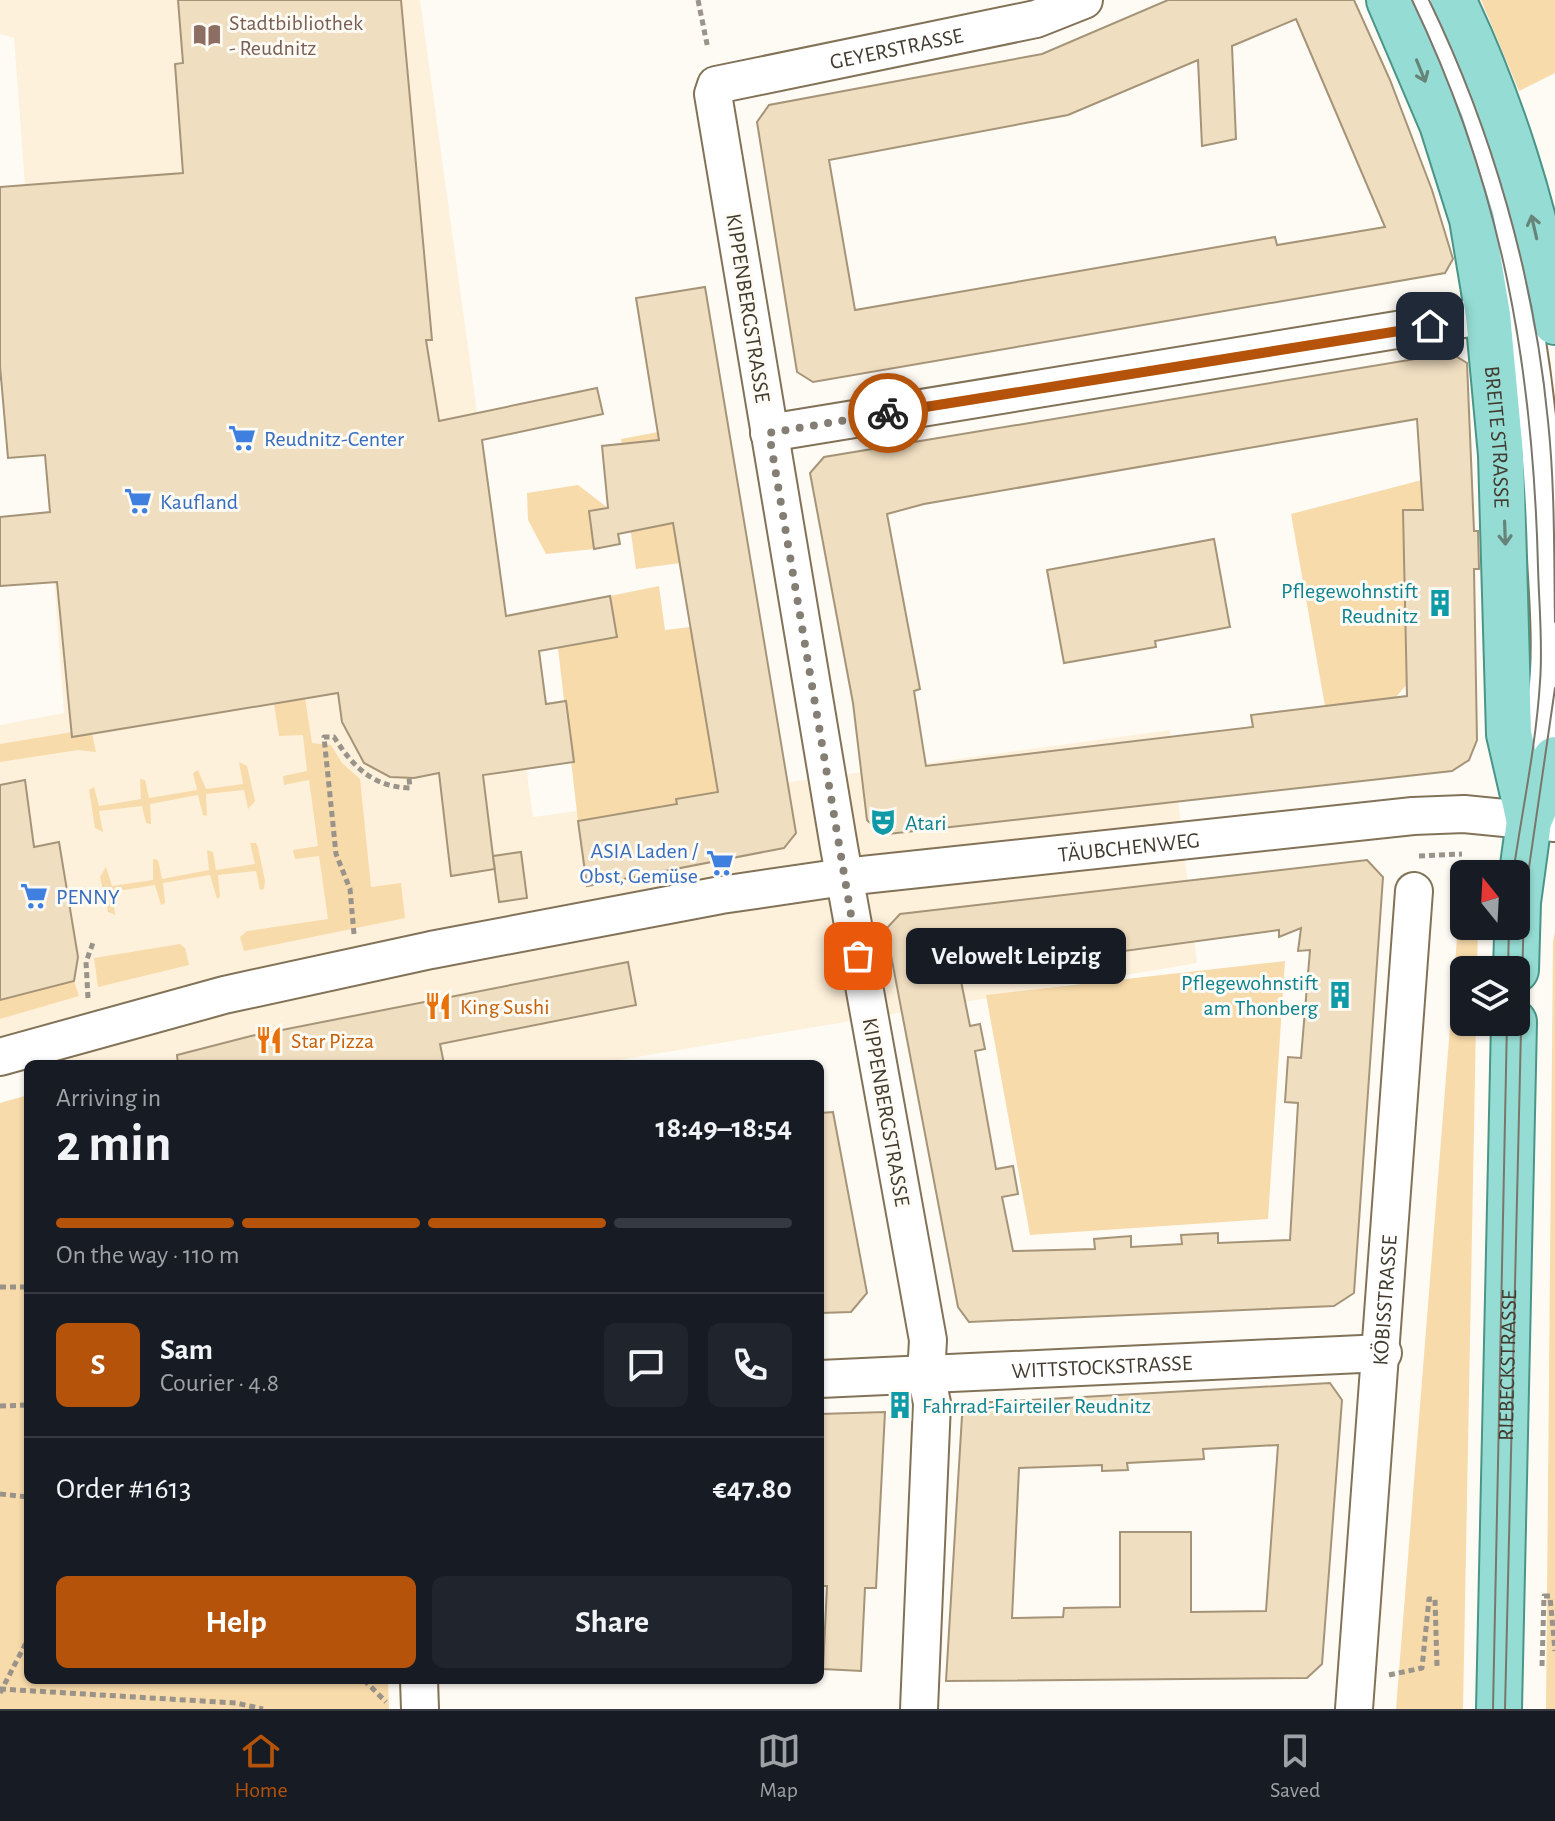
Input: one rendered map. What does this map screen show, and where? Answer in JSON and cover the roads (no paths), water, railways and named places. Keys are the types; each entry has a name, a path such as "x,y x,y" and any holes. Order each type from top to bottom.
{"main road":[{"name":"BREITE STRASSE","path":"1389,0 1442,124 1472,219 1488,315 1503,484 1509,734 1542,822"},
{"path":"1453,0 1501,119 1528,204 1554,309"},
{"path":"1516,956 1518,902 1542,822 1555,759"},
{"name":"RIEBECKSTRASSE","path":"1499,1709 1514,1036"}],"street":[{"name":"GEYERSTRASSE","path":"713,94 716,85 1036,19 1084,0"},
{"path":"1421,0 1469,114 1501,212 1535,377 1544,480 1549,682 1542,822"},
{"name":"KIPPENBERGSTRASSE","path":"713,94 844,877 928,1340 926,1375 932,1403 919,1709"},
{"path":"769,433 1488,315"},
{"name":"TÄUBCHENWEG","path":"0,1057 224,995 357,965 708,897 844,877 1413,816 1464,814 1542,822"},
{"name":"KÖBISSTRASSE","path":"1355,1695 1383,1353 1414,891"},
{"name":"WITTSTOCKSTRASSE","path":"824,1379 1383,1353"},
{"path":"404,1706 417,1684"}],"tram line":[{"path":"1412,0 1443,69 1490,207 1519,347 1529,419 1535,492 1541,668 1515,860"},
{"path":"1429,0 1452,49 1491,152 1521,258 1532,312 1550,446 1555,622"},
{"path":"1505,1709 1524,902 1555,688"},
{"path":"1508,956 1509,940"},
{"path":"1493,1709 1507,1036"}],"place":[{"name":"Stadtbibliothek - Reudnitz","path":"207,35"},
{"name":"Reudnitz-Center","path":"242,438"},
{"name":"Kaufland","path":"138,501"},
{"name":"Pflegewohnstift Reudnitz","path":"1440,603"},
{"name":"Atari","path":"883,822"},
{"name":"ASIA Laden / Obst, Gemüse","path":"720,863"},
{"name":"PENNY","path":"34,896"},
{"name":"Velowelt Leipzig","path":"858,956"},
{"name":"Pflegewohnstift am Thonberg","path":"1340,995"},
{"name":"King Sushi","path":"438,1006"},
{"name":"Star Pizza","path":"269,1040"},
{"name":"Fahrrad-Fairteiler Reudnitz","path":"900,1405"}]}
